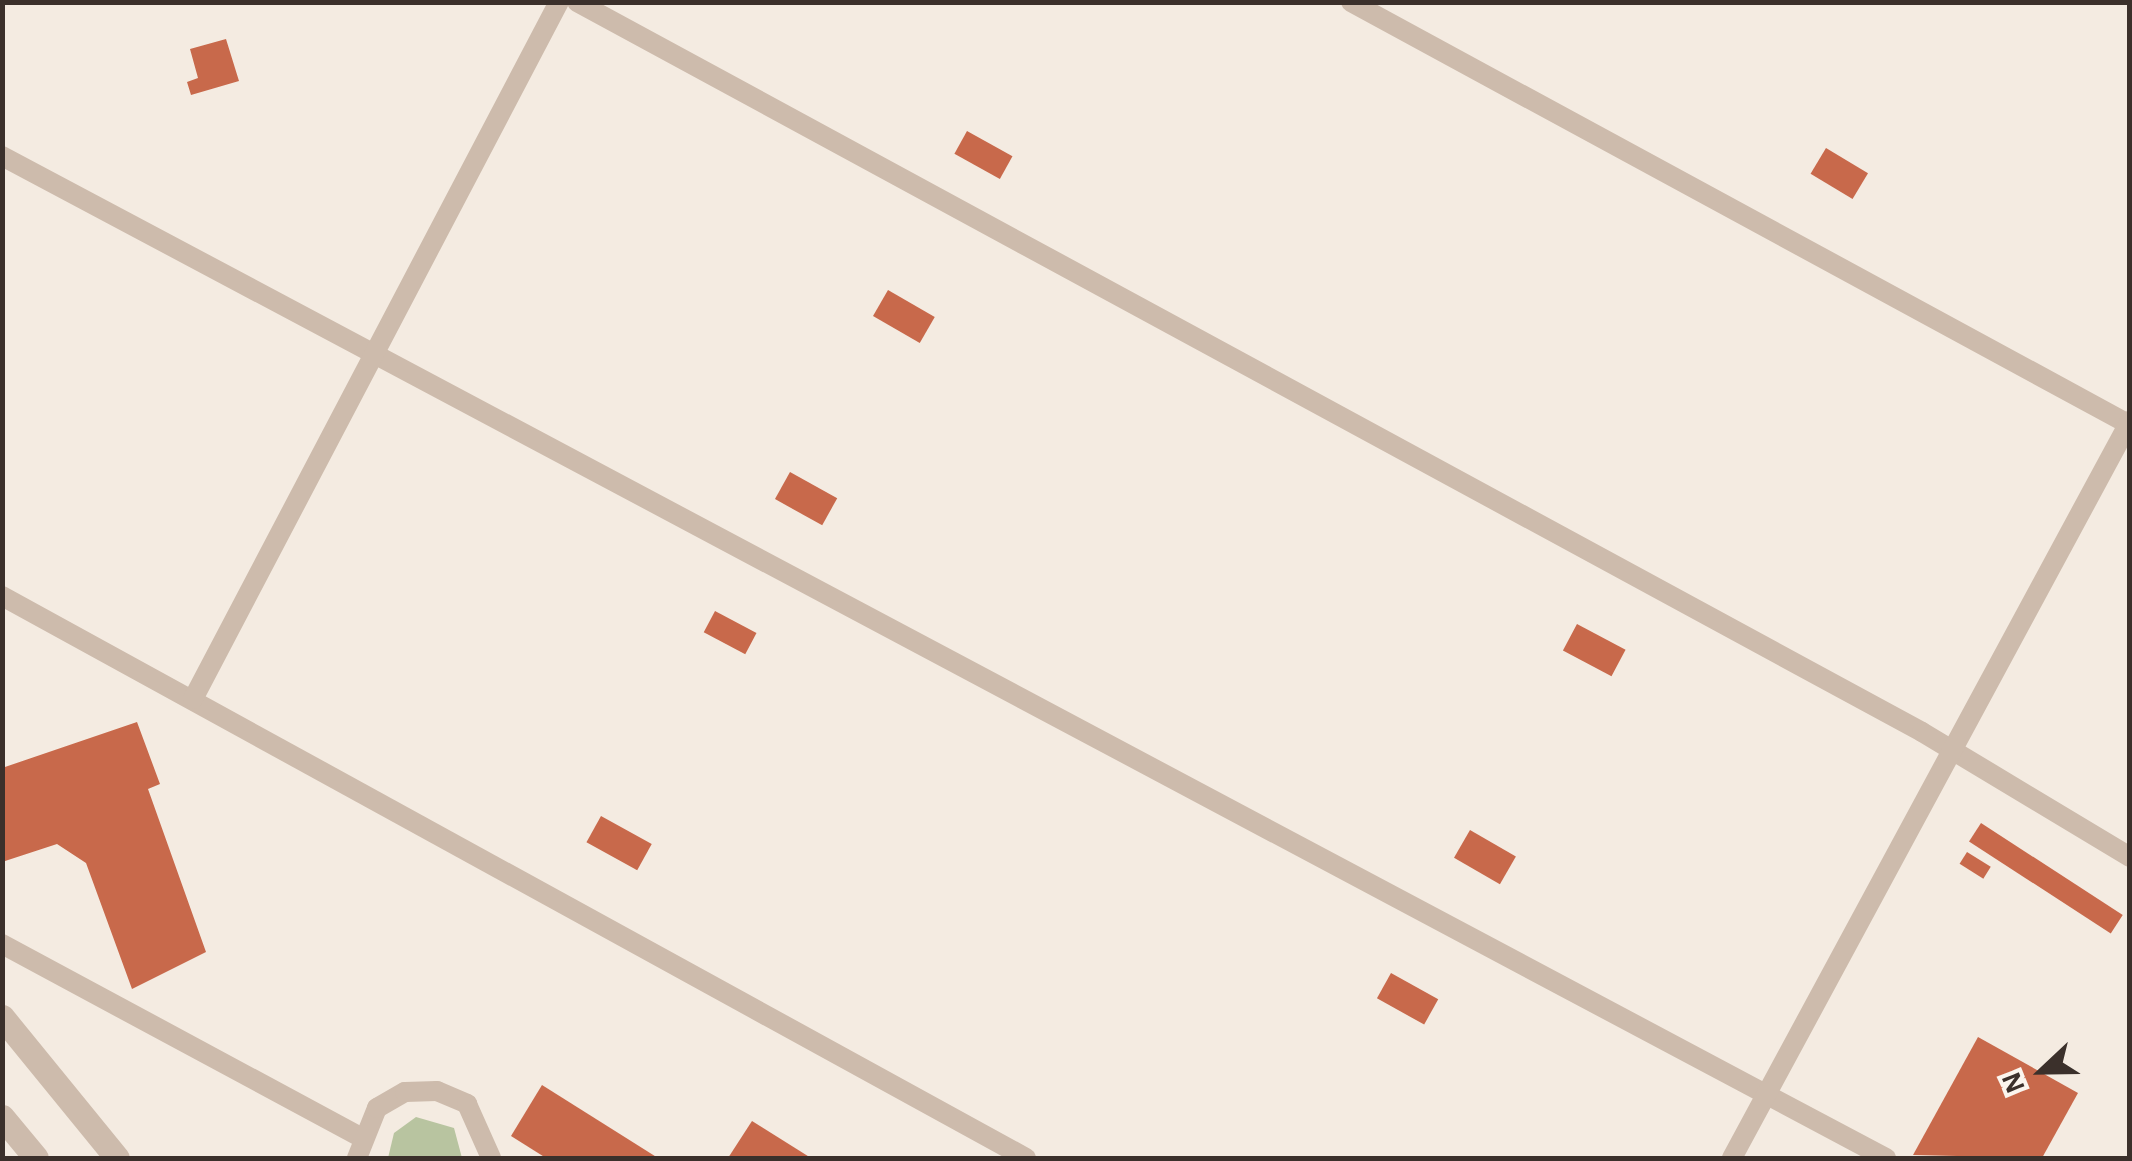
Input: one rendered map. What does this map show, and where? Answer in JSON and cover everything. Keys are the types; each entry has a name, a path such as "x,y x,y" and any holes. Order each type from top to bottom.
{"street":[{"path":"2,1017 117,1158"},
{"path":"2,1116 36,1158"}],"lane":[{"path":"193,700 559,2"},
{"path":"577,2 1952,750 2130,858"},
{"path":"1351,2 2129,423 1732,1158"},
{"path":"2,156 1886,1158"},
{"path":"2,596 1026,1158"},
{"path":"2,944 359,1136"},
{"path":"358,1158 359,1136 377,1108 405,1092 437,1090 467,1104 491,1158"}],"green space":[{"path":"416,1117 454,1128 462,1158 388,1158 394,1133"}],"building":[{"path":"226,39 239,81 191,95 187,82 198,78 190,49"},
{"path":"967,131 1012,156 1000,179 954,154"},
{"path":"1826,148 1868,173 1853,199 1811,174"},
{"path":"888,290 935,317 920,343 873,316"},
{"path":"790,472 837,498 822,525 775,499"},
{"path":"715,611 756,633 745,654 704,632"},
{"path":"1577,624 1626,650 1611,676 1563,650"},
{"path":"137,722 160,784 148,789 206,952 132,989 86,863 57,844 2,862 2,768"},
{"path":"601,816 652,844 637,870 586,842"},
{"path":"1981,823 2123,915 2111,933 1969,841"},
{"path":"1470,830 1516,856 1500,884 1454,858"},
{"path":"1967,852 1991,867 1983,879 1960,864"},
{"path":"1391,973 1438,999 1424,1025 1377,998"},
{"path":"1978,1037 2078,1093 2042,1158 1913,1155"},
{"path":"542,1085 658,1158 546,1158 511,1136"},
{"path":"752,1121 811,1158 728,1158"}]}
